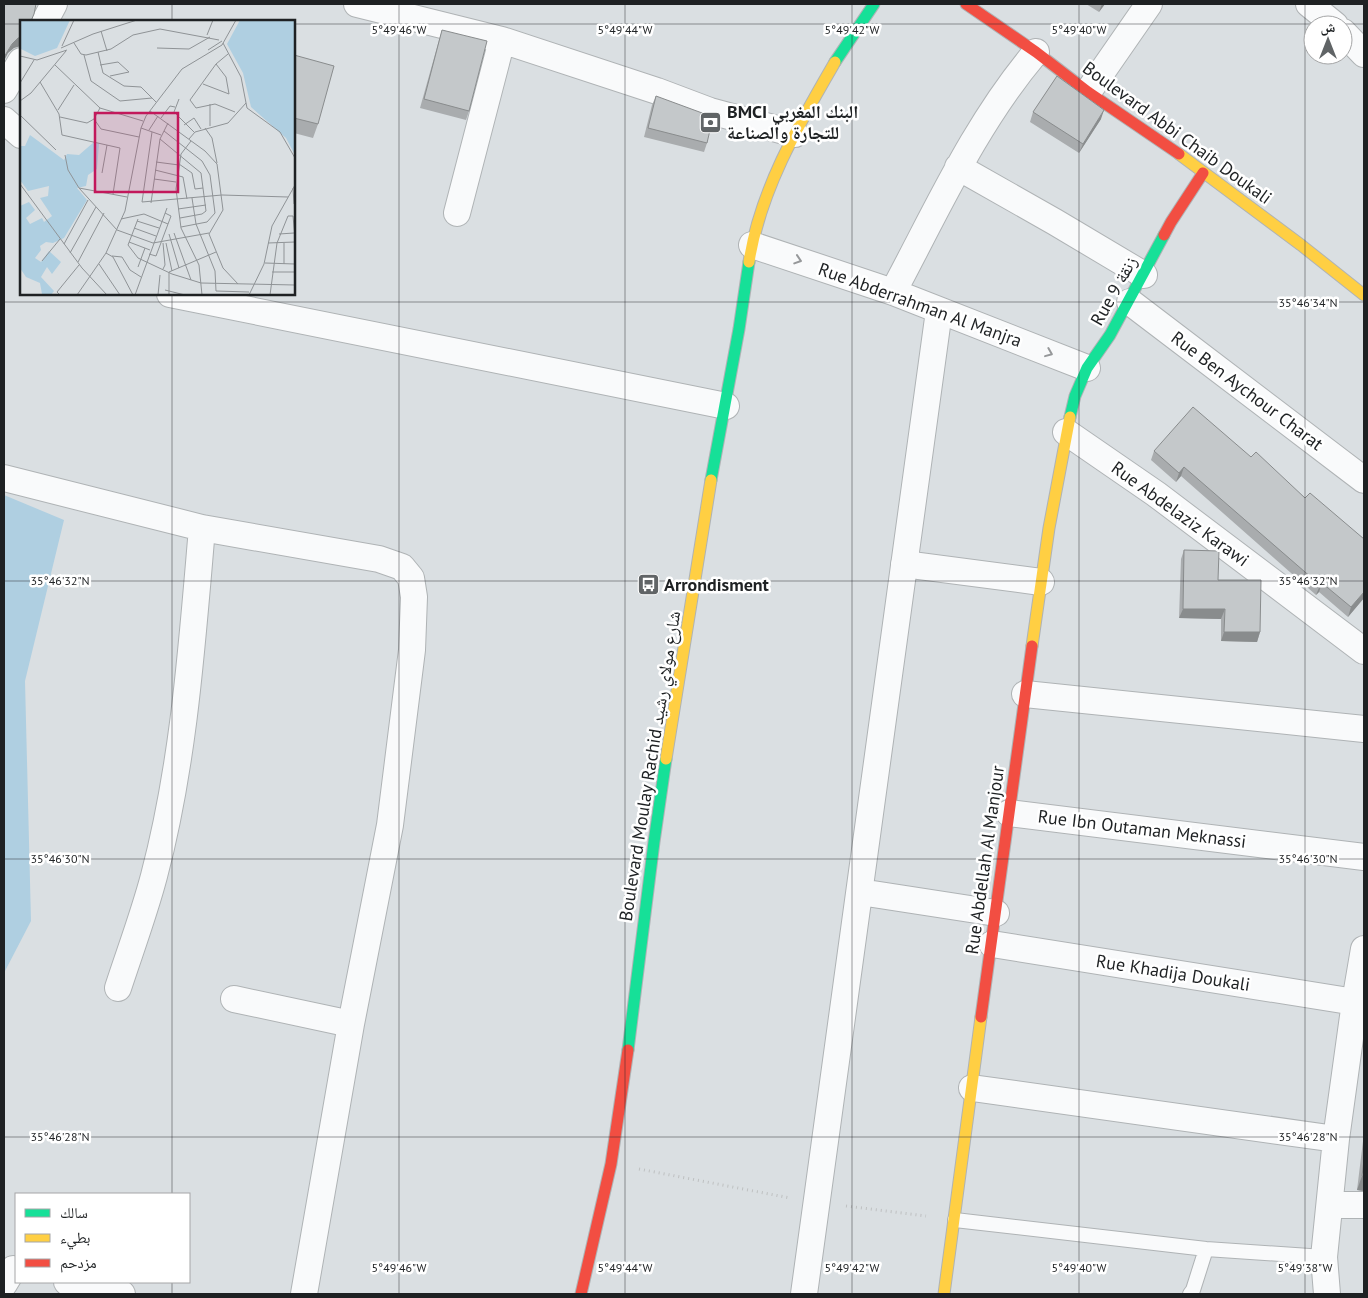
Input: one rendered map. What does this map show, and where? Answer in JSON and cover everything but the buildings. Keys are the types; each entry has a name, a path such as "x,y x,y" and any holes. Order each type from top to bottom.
{"street":[{"path":"46,20 54,4"},
{"path":"357,4 502,40 657,91 710,111 795,134"},
{"name":"Boulevard Moulay Rachid شارع مولاي رشيد","path":"581,1294 611,1164 627,1061 653,852 672,720 752,245 771,184 795,134 834,62 874,4"},
{"name":"Boulevard Abbi Chaib Doukali","path":"966,4 1036,52 1088,92 1162,141 1301,245 1364,295"},
{"path":"1088,92 1149,4"},
{"path":"1309,4 1323,15"},
{"path":"457,213 502,40"},
{"path":"1353,42 1364,54"},
{"path":"893,292 958,167 1000,98 1036,52"},
{"path":"4,90 20,63"},
{"path":"4,120 20,134"},
{"path":"958,167 1144,275"},
{"name":"Rue 9 زنقة","path":"1066,432 1075,396 1088,368 1130,302 1171,222 1203,173"},
{"name":"Rue Abderrahman Al Manjra","path":"752,245 893,292 1088,368"},
{"path":"175,295 726,406"},
{"name":"Rue Ben Aychour Charat","path":"1130,302 1364,480"},
{"path":"804,1294 939,311"},
{"name":"Rue Abdellah Al Manjour","path":"944,1294 1025,694 1041,582 1066,432"},
{"name":"Rue Abdelaziz Karawi","path":"1066,432 1156,494 1364,651"},
{"path":"4,478 202,528 379,559 402,567 411,578 414,597 412,650 390,825 351,1024 304,1294"},
{"path":"118,988 154,877 172,792 190,672 202,528"},
{"path":"904,564 1041,582"},
{"path":"1025,694 1364,729"},
{"name":"Rue Ibn Outaman Meknassi","path":"1009,813 1364,857"},
{"path":"860,892 996,913"},
{"name":"Rue Khadija Doukali","path":"992,944 1360,1005"},
{"path":"1327,1294 1324,1257 1336,1139 1360,1005 1364,949"},
{"path":"234,999 351,1024"},
{"path":"972,1088 1336,1139"},
{"path":"1330,1205 1364,1205"},
{"path":"72,1283 122,1294"}],"lane":[{"path":"955,1220 1206,1249 1324,1257"},
{"path":"1190,1294 1206,1249"}],"path":[{"path":"611,1164 682,1177"}],"shaded area":[{"path":"4,495 64,520 25,681 31,921 4,973"}],"traffic: fast":[{"path":"835,62 874,4"},
{"path":"1070,417 1075,396 1087,368 1110,335 1164,235"},
{"path":"711,480 739,329 749,262"},
{"path":"628,1050 666,759"}],"traffic: slow":[{"path":"749,262 754,235 772,183 808,109 835,62"},
{"path":"1179,154 1301,245 1364,295"},
{"path":"1032,646 1049,528 1070,417"},
{"path":"666,759 711,480"},
{"path":"944,1294 981,1017"}],"traffic: jam":[{"path":"966,4 1036,52 1088,92 1179,154"},
{"path":"1164,235 1203,173"},
{"path":"981,1017 1032,646"},
{"path":"581,1294 611,1164 628,1050"}],"place":[{"name":"BMCI البنك المغربي للتجارة والصناعة","path":"711,122"},
{"name":"Arrondisment","path":"648,585"}]}
